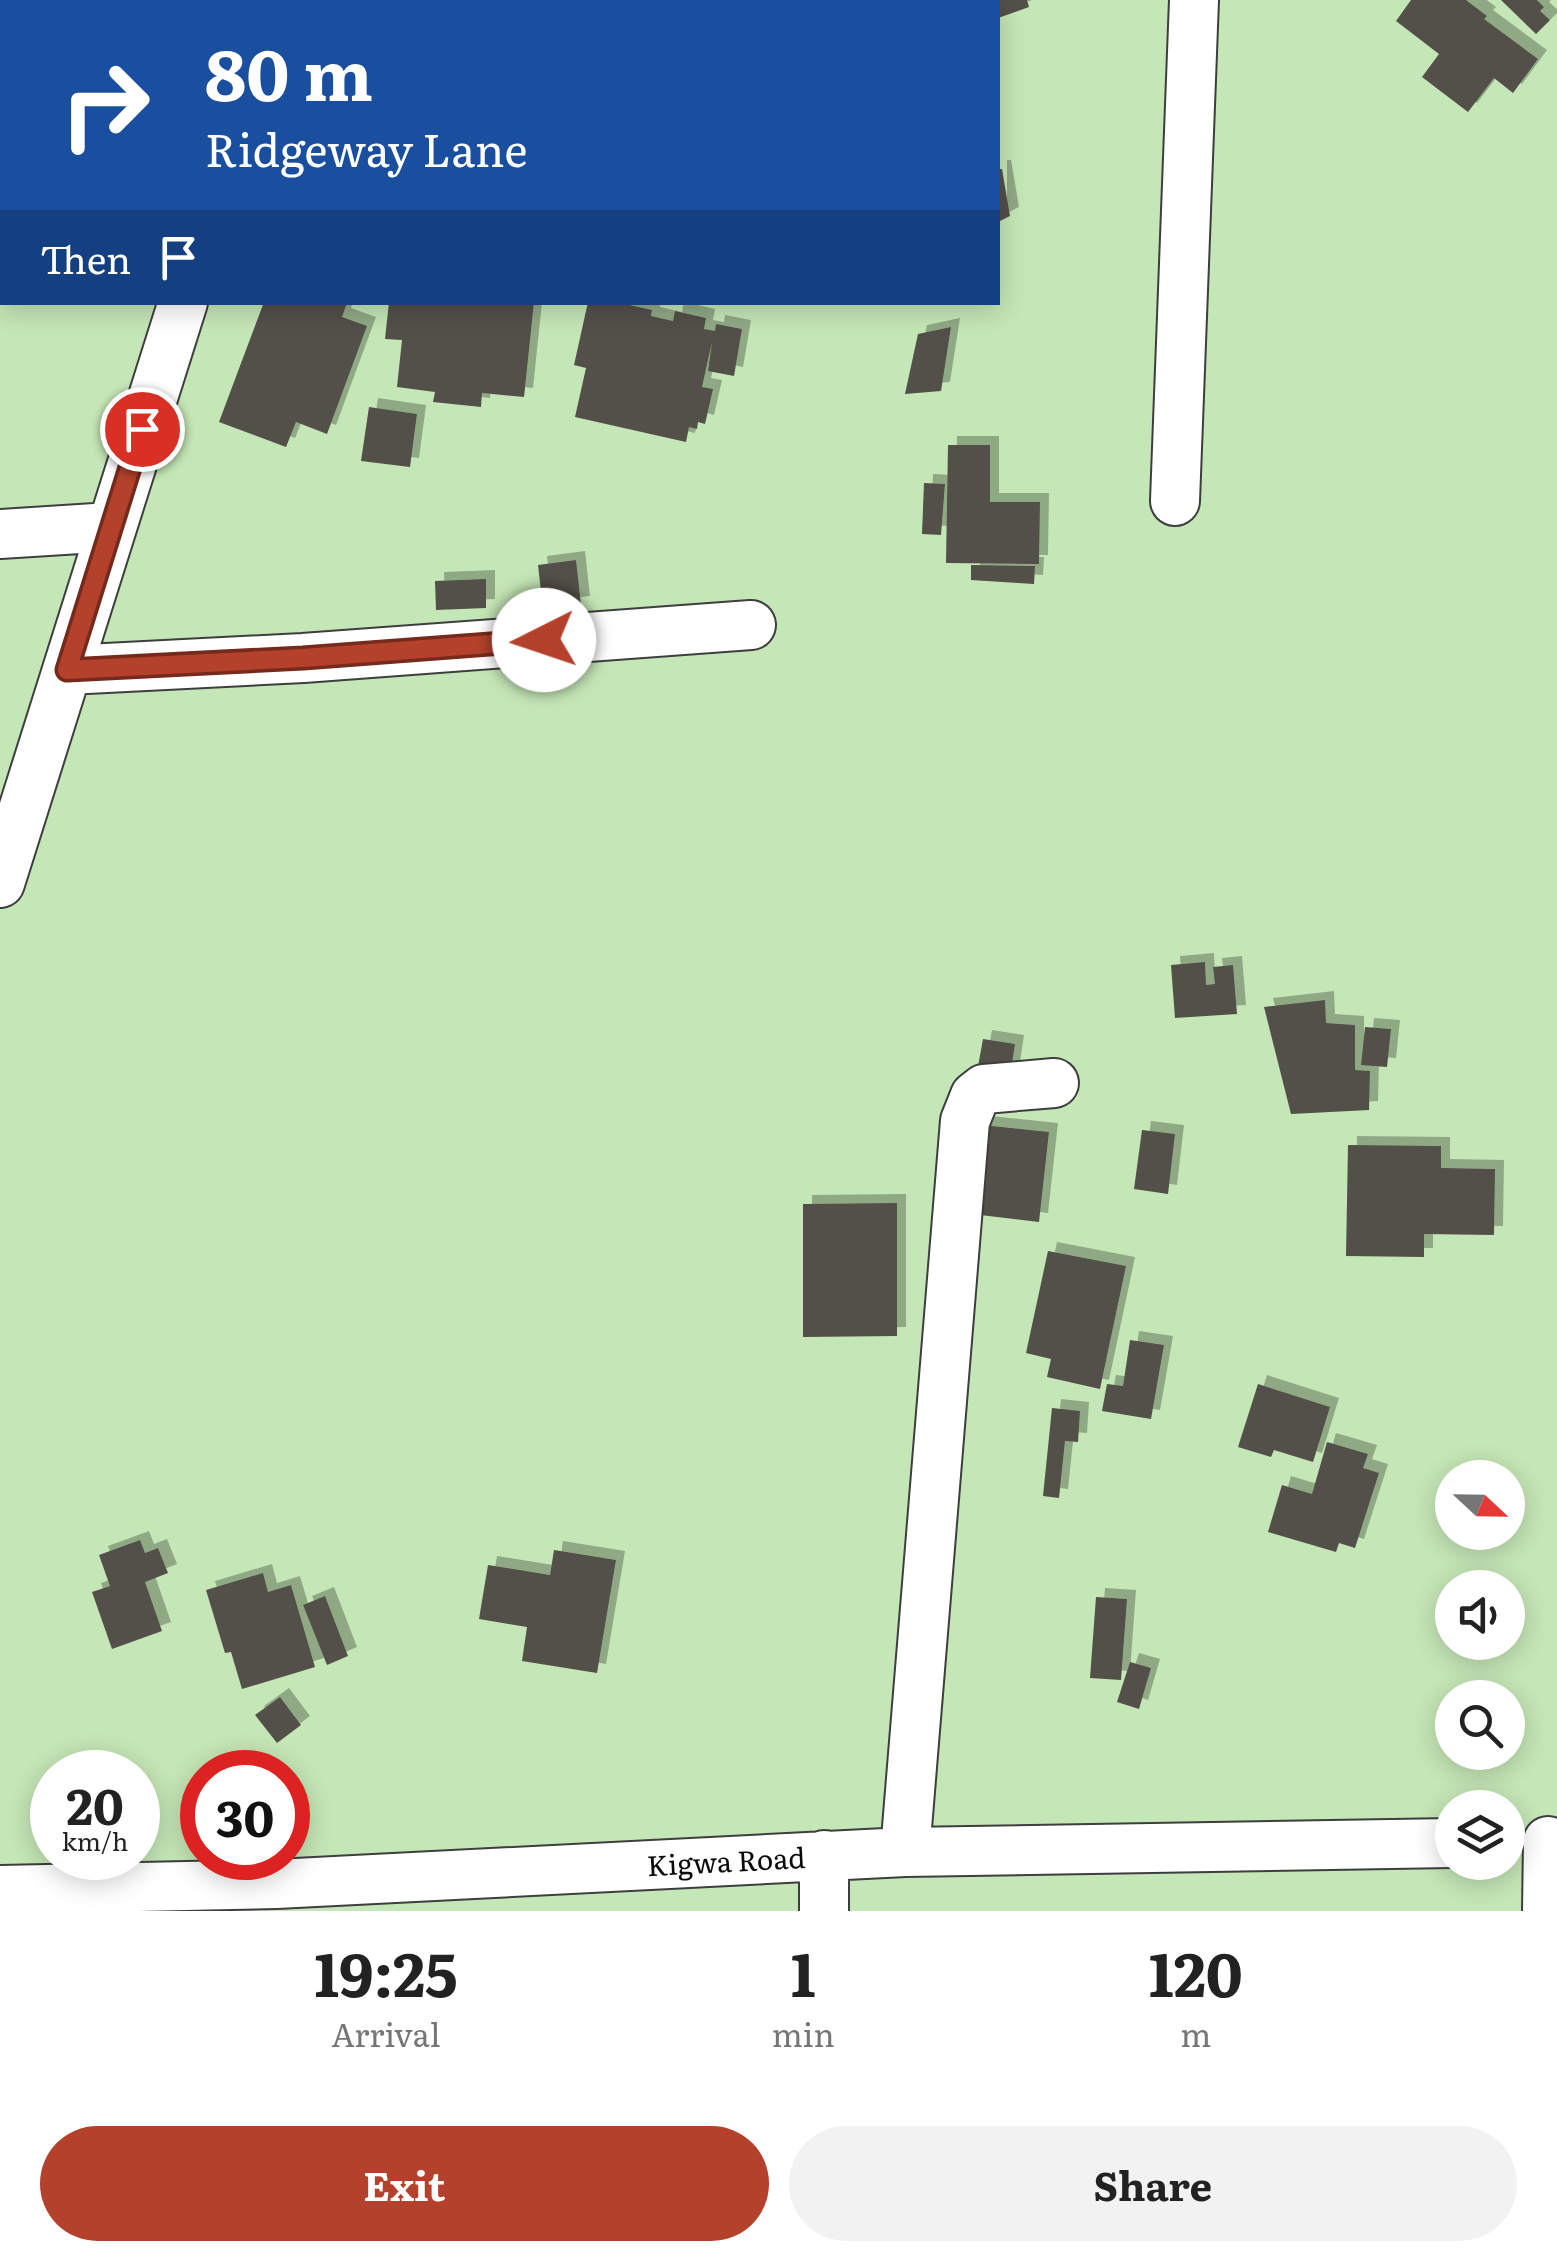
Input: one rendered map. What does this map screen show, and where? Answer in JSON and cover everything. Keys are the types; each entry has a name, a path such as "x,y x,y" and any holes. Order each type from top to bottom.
{"street":[{"path":"1175,501 1194,0"},
{"path":"0,882 182,305"},
{"path":"0,534 112,527"},
{"path":"67,670 303,658 751,625"},
{"path":"905,1852 964,1122 975,1096 984,1090 1054,1084"},
{"path":"1538,1841 1547,1911"},
{"name":"Kigwa Road","path":"0,1890 276,1884 905,1852 1435,1843"},
{"path":"824,1855 824,1911"}],"green space":[{"path":"1000,0 1557,0 1557,1911 0,1911 0,305 1000,305"}],"building":[{"path":"1000,0 1027,0 1029,7 1000,17"},
{"path":"1411,0 1466,0 1487,16 1484,19 1538,59 1513,93 1494,78 1468,112 1422,77 1439,54 1396,21"},
{"path":"1501,0 1537,0 1544,7 1540,11 1550,20 1536,34"},
{"path":"1000,169 1002,169 1010,216 1000,221"},
{"path":"263,305 346,305 342,317 367,326 327,434 296,422 286,447 219,422"},
{"path":"389,305 534,305 524,397 482,393 481,407 433,402 435,392 397,387 402,340 385,339"},
{"path":"587,305 630,305 652,310 651,316 673,321 675,311 706,318 704,329 715,331 716,324 742,329 734,376 708,371 712,342 702,387 713,389 705,424 698,422 697,429 689,427 686,442 575,417 586,368 574,365"},
{"path":"951,327 941,391 905,394 918,334"},
{"path":"369,407 417,414 410,467 361,461"},
{"path":"948,445 990,445 990,502 1040,502 1039,564 946,563"},
{"path":"924,483 945,484 941,535 922,534"},
{"path":"576,560 581,605 543,609 538,565"},
{"path":"971,565 1035,566 1034,584 971,580"},
{"path":"486,579 486,608 436,610 435,581"},
{"path":"1205,962 1206,985 1215,984 1213,967 1233,965 1237,1014 1175,1018 1171,965"},
{"path":"1325,1000 1326,1023 1355,1025 1355,1070 1370,1071 1369,1110 1291,1114 1264,1007"},
{"path":"1365,1027 1391,1029 1387,1067 1361,1065"},
{"path":"983,1039 1015,1044 1010,1077 977,1072"},
{"path":"982,1125 1049,1132 1039,1222 972,1214"},
{"path":"1142,1130 1175,1134 1168,1194 1134,1189"},
{"path":"1348,1145 1441,1146 1441,1168 1495,1169 1494,1235 1424,1234 1424,1257 1346,1256"},
{"path":"897,1203 897,1336 803,1337 803,1204"},
{"path":"1048,1251 1126,1266 1100,1389 1047,1377 1051,1359 1026,1353"},
{"path":"1130,1340 1164,1345 1151,1419 1102,1411 1107,1384 1123,1386"},
{"path":"1258,1384 1330,1407 1313,1462 1274,1450 1271,1457 1238,1447"},
{"path":"1052,1408 1080,1411 1078,1442 1065,1441 1059,1498 1043,1496"},
{"path":"1327,1442 1368,1454 1363,1468 1379,1473 1355,1548 1339,1543 1336,1552 1268,1532 1282,1485 1312,1494"},
{"path":"140,1540 145,1553 158,1548 168,1573 145,1582 162,1631 112,1649 92,1592 110,1586 99,1555"},
{"path":"554,1550 616,1560 597,1673 522,1661 527,1627 479,1619 488,1565 550,1575"},
{"path":"263,1573 268,1592 291,1585 315,1667 242,1689 231,1652 225,1653 206,1590"},
{"path":"325,1596 348,1656 327,1665 303,1605"},
{"path":"1096,1597 1127,1599 1121,1680 1090,1678"},
{"path":"1130,1662 1151,1668 1139,1709 1117,1702"},
{"path":"280,1697 301,1725 277,1743 255,1715"}],"route":[{"path":"142,429 67,670 544,640"}]}
